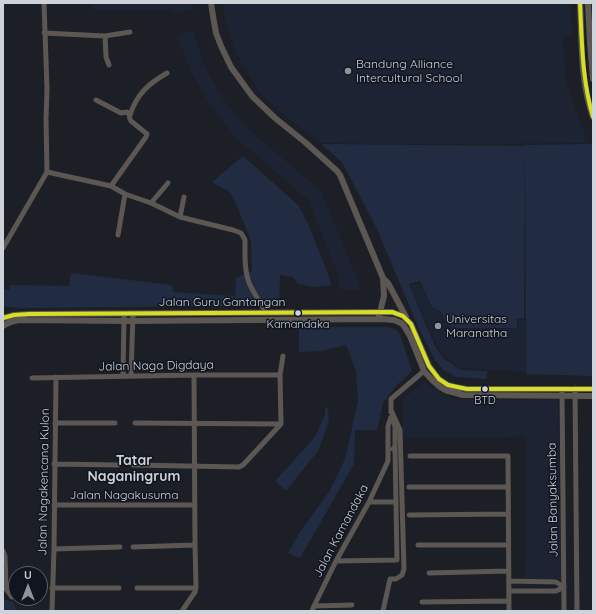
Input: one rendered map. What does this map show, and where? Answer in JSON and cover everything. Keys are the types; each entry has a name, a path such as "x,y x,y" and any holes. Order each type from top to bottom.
{"street":[{"path":"3,248 47,172 47,89 44,3"},
{"path":"211,3 216,33 221,46 231,67 252,96 340,175 383,278 384,296 378,319"},
{"path":"580,3 586,92 593,117"},
{"path":"588,3 593,79"},
{"path":"44,34 105,36 130,32"},
{"path":"105,36 106,57 109,65"},
{"path":"111,186 147,135 147,133 130,119 136,99 148,86 167,73"},
{"path":"96,100 121,113 127,112 130,115"},
{"path":"47,172 111,186 125,194 151,203 180,217 233,230 241,234 245,240 246,272 248,280 266,313"},
{"path":"151,203 168,184"},
{"path":"118,235 125,194"},
{"path":"180,217 184,197"},
{"path":"383,278 388,283 411,324 429,366 444,383 467,389 593,389"},
{"name":"Jalan Guru Gantangan","path":"5,316 29,314 380,312 397,313 408,320"},
{"path":"122,376 124,313"},
{"path":"131,376 133,313"},
{"path":"5,316 14,321"},
{"name":"Jalan Guru Gantangan","path":"3,326 19,320 394,320 401,323 410,336 424,371 432,380 445,390 462,395 593,396"},
{"path":"134,465 239,467 244,465 281,424 280,374 283,356"},
{"path":"424,371 429,366"},
{"name":"Jalan Kamandaka","path":"388,461 388,426 391,417 391,400 424,371"},
{"path":"182,611 195,592 196,588 194,545 194,374"},
{"name":"Jalan Naga Digdaya","path":"32,378 194,374 280,374"},
{"name":"Jalan Nagakencana Kulon","path":"52,611 56,377"},
{"name":"Jalan Banyaksumba","path":"562,388 564,611"},
{"name":"Jalan Banyaksumba","path":"575,388 577,611"},
{"path":"383,611 390,579 396,580 402,575 404,569 400,430 391,410"},
{"name":"Jalan Kamandaka","path":"313,609 336,561 369,502 395,447 395,426 391,417"},
{"path":"55,422 115,423"},
{"path":"134,423 281,424"},
{"path":"336,561 397,560 395,447"},
{"path":"410,456 508,456 509,611"},
{"path":"54,464 118,465"},
{"path":"409,487 508,487"},
{"path":"369,502 396,502"},
{"name":"Jalan Nagakusuma","path":"54,505 194,505"},
{"path":"409,515 508,514"},
{"path":"134,547 194,545"},
{"path":"418,545 508,545"},
{"path":"54,549 120,547"},
{"path":"3,551 5,556 6,589 8,592"},
{"path":"429,573 508,571"},
{"path":"508,581 556,582 564,587"},
{"path":"508,591 556,591 564,587"},
{"path":"52,588 119,588"},
{"path":"137,588 196,588"},
{"path":"422,602 509,601"},
{"path":"313,609 352,606"}],"shaded area":[{"path":"93,3 193,3 193,11 172,12 172,9 93,10"},
{"path":"222,3 571,3 572,34 563,38 566,81 573,104 589,143 321,143 292,122 261,94 236,54 226,24"},
{"path":"193,30 205,67 224,100 247,128 322,193 360,286 358,290 339,289 337,272 308,200 237,139 210,105 191,72 177,36"},
{"path":"321,144 525,146 524,318 517,319 517,328 452,328 446,323 441,312 431,306 420,281 409,284 435,346 444,359 461,370 487,371 487,379 457,377 443,370 435,360 419,329 377,229 342,162"},
{"path":"592,144 593,376 526,374 525,145"},
{"path":"243,156 299,206 309,226 331,285 314,287 298,284 293,277 280,275 279,305 235,304 236,278 252,271 251,241 231,193 212,182"},
{"path":"71,273 172,285 173,292 234,296 233,306 19,308 3,306 3,289 9,290 10,285 69,286"},
{"name":"Universitas Maranatha","path":"419,283 431,306 440,313 445,323 452,329 517,329 518,320 525,320 525,372 461,368 446,358 437,345 410,285"},
{"path":"299,327 385,327 396,329 400,334 412,371 396,386 383,403 377,430 355,430 354,464 300,558 288,553 300,532 329,492 345,459 358,401 356,371 346,345 321,351 299,352"},
{"path":"425,381 432,388 460,400 558,400 561,579 525,579 526,437 403,438 403,399"},
{"path":"325,407 328,408 329,421 318,451 286,491 275,481 315,437 325,415"},
{"path":"3,599 8,600 8,606 15,606 17,611 3,611"}],"transit line":[{"path":"580,3 585,75 589,103 593,117"},
{"path":"3,318 14,315 29,314 392,312 403,316 411,324 429,366 439,379 448,385 467,389 593,389"}],"place":[{"name":"Bandung Alliance Intercultural School","path":"348,71"},
{"name":"Kamandaka","path":"298,313"},
{"name":"Universitas Maranatha","path":"438,326"},
{"name":"BTD","path":"485,389"}],"district":[{"name":"Tatar Naganingrum","path":"134,470"}]}
